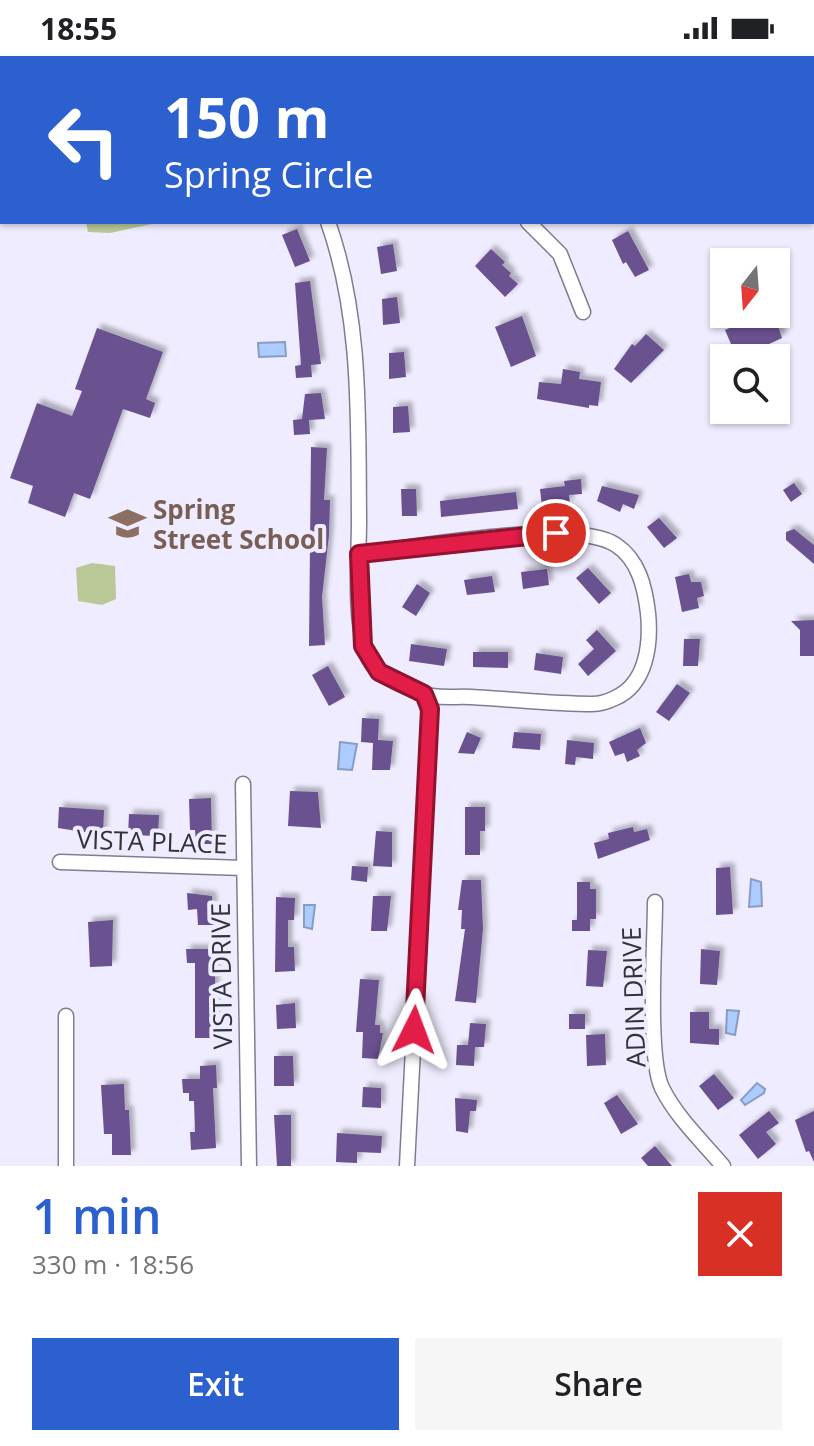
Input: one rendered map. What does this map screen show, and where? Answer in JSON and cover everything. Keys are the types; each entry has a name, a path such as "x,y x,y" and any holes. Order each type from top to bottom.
{"street":[{"path":"329,224 341,258 353,329 358,393 359,554 363,646 379,672 424,694 596,704 616,698 636,679 648,650 649,626 642,578 618,546 581,533 359,554"},
{"path":"530,224 560,254 583,312"},
{"path":"407,1166 430,716 424,694"},
{"name":"VISTA DRIVE","path":"243,784 249,1166"},
{"name":"VISTA PLACE","path":"60,862 243,868"},
{"name":"ADIN DRIVE","path":"655,902 655,1057 661,1085 679,1116 723,1166"},
{"path":"66,1016 66,1166"}],"green space":[{"path":"86,224 152,224 110,233 88,232"},
{"path":"92,563 115,566 116,599 102,605 78,601 76,568"}],"water":[{"path":"285,342 286,356 259,357 258,343"},
{"path":"340,742 357,744 352,770 338,769"},
{"path":"751,879 761,882 762,906 749,907"},
{"path":"304,905 315,905 312,929 304,927"},
{"path":"727,1010 739,1011 735,1035 726,1033"},
{"path":"757,1083 765,1089 764,1093 745,1105 741,1100"}],"building":[{"path":"297,229 310,261 295,267 282,235"},
{"path":"628,231 649,270 635,277 626,262 623,264 612,240"},
{"path":"393,244 397,271 381,274 377,247"},
{"path":"491,249 505,262 502,265 518,284 505,297 475,266"},
{"path":"310,281 321,364 311,365 312,377 296,378 295,366 301,365 295,283"},
{"path":"397,297 400,323 383,325 382,299"},
{"path":"522,316 536,356 511,367 495,327"},
{"name":"Spring Street School","path":"97,328 163,352 146,399 155,403 150,418 123,409 90,499 74,493 65,517 28,503 33,486 10,478 37,403 72,416 82,391 75,389"},
{"path":"779,328 782,338 769,344 731,344 725,330"},
{"path":"646,334 664,350 631,383 614,369 632,344 635,346"},
{"path":"404,352 406,377 389,379 389,353"},
{"path":"563,369 580,372 579,379 601,382 598,406 589,405 589,408 537,399 539,382 561,384"},
{"path":"321,393 325,419 309,420 310,434 294,435 293,420 302,419 305,394"},
{"path":"408,406 410,432 393,433 393,407"},
{"path":"311,447 327,448 324,500 330,500 322,597 325,645 309,646"},
{"path":"581,479 582,494 569,495 570,503 542,506 540,489 565,486 564,481"},
{"path":"794,483 802,494 791,502 783,490"},
{"path":"602,486 639,495 634,509 623,504 620,512 597,501"},
{"path":"401,489 416,489 417,516 402,516"},
{"path":"516,492 518,509 441,517 440,501"},
{"path":"659,518 677,538 664,548 647,527"},
{"path":"794,529 814,545 814,564 786,540 786,532"},
{"path":"588,568 611,593 599,604 576,578"},
{"path":"547,569 549,585 523,589 521,572"},
{"path":"689,574 691,582 701,582 704,596 697,598 699,608 682,612 675,577"},
{"path":"492,576 495,592 467,595 464,580"},
{"path":"417,584 430,593 416,616 402,607"},
{"path":"814,620 814,656 800,656 800,630 791,621"},
{"path":"597,630 616,651 588,676 578,664 594,649 586,640"},
{"path":"684,639 700,639 698,666 683,666"},
{"path":"411,644 447,649 444,666 409,661"},
{"path":"473,652 508,652 508,668 473,667"},
{"path":"536,653 563,657 561,674 534,670"},
{"path":"328,666 345,697 329,706 312,675"},
{"path":"677,684 690,693 669,721 656,712"},
{"path":"362,718 379,719 378,740 393,741 390,770 372,770 373,743 361,742"},
{"path":"640,728 646,743 637,750 640,756 627,762 624,753 615,756 609,742"},
{"path":"467,732 481,738 474,754 458,753"},
{"path":"514,732 541,734 540,750 512,748"},
{"path":"567,740 594,743 593,759 576,757 575,765 565,764"},
{"path":"290,791 318,792 321,828 288,826"},
{"path":"211,798 212,844 196,844 195,830 190,830 189,799"},
{"path":"59,807 104,810 103,835 58,828"},
{"path":"465,807 485,807 485,831 480,831 480,855 465,855"},
{"path":"129,814 159,815 158,836 128,835"},
{"path":"633,827 634,832 647,829 650,840 598,859 594,843 609,839 608,833"},
{"path":"376,831 392,832 392,867 373,866"},
{"path":"352,866 368,867 367,882 351,880"},
{"path":"730,867 733,914 716,915 716,868"},
{"path":"462,880 481,880 483,929 476,1003 455,1001 465,929 461,929 462,910 458,910"},
{"path":"577,882 590,882 590,889 596,889 596,919 590,919 590,931 572,931 572,920 577,920"},
{"path":"187,893 212,896 214,925 198,925 197,909 188,910"},
{"path":"373,896 391,896 387,931 371,931"},
{"path":"276,897 295,898 294,920 288,920 288,947 294,947 295,971 275,972"},
{"path":"113,920 112,966 90,967 88,922"},
{"path":"186,949 211,949 211,963 215,963 215,1038 195,1038 195,963 187,963"},
{"path":"701,949 720,951 717,985 700,984"},
{"path":"588,950 607,951 603,987 586,986"},
{"path":"360,979 379,980 375,1025 380,1025 380,1033 383,1033 378,1059 362,1058 363,1032 356,1032"},
{"path":"295,1003 296,1028 277,1029 276,1005"},
{"path":"690,1012 709,1012 709,1029 719,1029 719,1045 690,1043"},
{"path":"569,1014 585,1014 585,1029 569,1029"},
{"path":"470,1023 486,1024 484,1047 475,1047 474,1066 456,1065 457,1045 468,1045"},
{"path":"605,1034 606,1065 587,1066 586,1035"},
{"path":"274,1056 293,1056 294,1086 274,1086"},
{"path":"216,1065 217,1088 213,1088 216,1148 191,1150 190,1132 195,1132 194,1101 189,1101 189,1093 183,1093 182,1079 200,1079 200,1066"},
{"path":"714,1074 734,1098 718,1110 699,1086"},
{"path":"124,1084 125,1110 129,1110 131,1155 112,1155 112,1134 104,1134 101,1085"},
{"path":"363,1087 381,1088 381,1108 362,1107"},
{"path":"617,1095 638,1124 621,1134 604,1103"},
{"path":"455,1098 477,1100 476,1111 470,1111 468,1133 456,1131"},
{"path":"769,1111 779,1123 766,1132 776,1144 758,1159 739,1135"},
{"path":"814,1111 814,1162 809,1151 806,1152 795,1120"},
{"path":"274,1115 291,1115 291,1166 277,1166"},
{"path":"337,1133 382,1136 381,1153 357,1152 357,1163 336,1162"},
{"path":"655,1146 672,1166 648,1166 641,1158"}],"place":[{"name":"Spring Street School","path":"127,524"}],"route":[{"path":"414,1030 430,709 424,694 379,672 363,646 359,554 556,533"}]}
